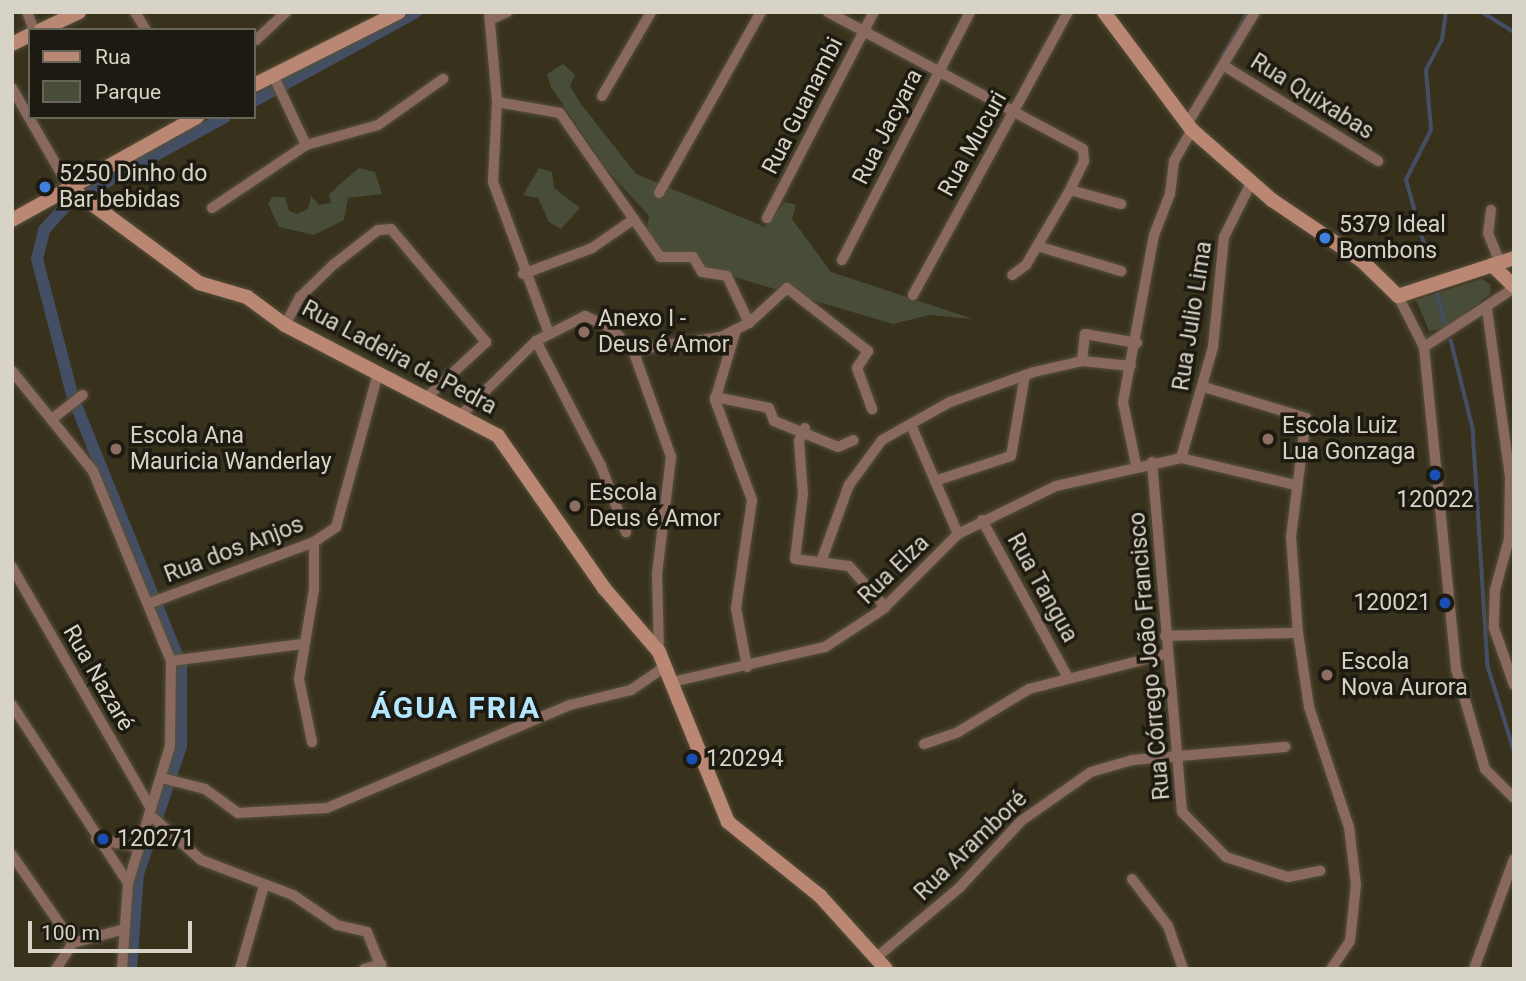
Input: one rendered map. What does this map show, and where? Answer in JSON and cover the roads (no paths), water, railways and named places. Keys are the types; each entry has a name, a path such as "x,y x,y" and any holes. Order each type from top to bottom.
{"street":[{"path":"45,28 79,12"},
{"path":"135,12 145,28"},
{"path":"256,40 286,12"},
{"path":"256,84 275,78 399,12"},
{"path":"506,12 490,15 497,102 493,182 523,274 549,333"},
{"path":"602,96 651,12"},
{"path":"659,193 761,12"},
{"path":"828,12 1080,145 1084,162 1070,190 1037,246 1012,275"},
{"name":"Rua Guanambi","path":"767,218 874,12"},
{"name":"Rua Jacyara","path":"842,260 970,12"},
{"name":"Rua Mucuri","path":"913,295 1068,12"},
{"path":"1104,12 1190,127 1251,183 1378,276 1398,296 1424,347 1456,669 1488,776 1514,798"},
{"path":"1136,465 1123,421 1154,235 1170,194 1174,162 1190,127 1255,12"},
{"path":"12,44 28,36"},
{"name":"Rua Quixabas","path":"1226,66 1378,161"},
{"path":"275,78 306,145"},
{"path":"212,208 306,145 378,125 443,79"},
{"path":"12,88 28,114"},
{"path":"497,102 559,113 660,257 693,257 702,272 721,273 735,283 736,302 749,323"},
{"path":"31,119 73,189"},
{"path":"12,220 73,189 194,119"},
{"name":"Rua Julio Lima","path":"1181,458 1205,387 1224,237 1251,183"},
{"name":"Rua Ladeira de Pedra","path":"73,189 200,283 247,297 285,325 461,415 509,449 604,587 659,652 733,828 820,896 881,963"},
{"path":"1070,190 1121,204"},
{"path":"1424,347 1487,309 1514,287 1488,233 1491,210"},
{"path":"523,274 609,240 634,219"},
{"path":"285,325 300,297 333,265 378,230 391,229 485,342 428,396"},
{"path":"1037,246 1121,271"},
{"path":"1398,296 1502,262"},
{"path":"634,350 736,330 749,323 787,288 868,351 857,368 872,409"},
{"path":"1487,309 1510,477 1509,539 1495,590 1494,628 1514,685"},
{"path":"461,415 536,341 590,316 634,350 671,457 657,575 659,652"},
{"path":"736,330 715,397 752,500 736,608 747,667"},
{"path":"1082,361 1085,334 1137,342"},
{"path":"536,341 601,466 626,532"},
{"path":"822,559 857,469 882,440 1025,375 1082,361 1131,366"},
{"path":"12,371 93,471 158,600 173,661 173,721 168,780 150,811 128,883 121,930 122,969"},
{"name":"Rua dos Anjos","path":"158,600 314,542 340,522 378,373"},
{"path":"935,481 1010,456 1025,375"},
{"path":"1205,387 1299,412 1308,429 1295,485 1291,536 1298,634 1309,706 1354,859 1352,931 1331,969"},
{"path":"52,419 69,402 83,395"},
{"path":"715,397 769,408 774,421 805,428 838,447 854,440"},
{"path":"911,425 958,534"},
{"path":"805,428 799,442 803,495 795,559 822,559 849,566 885,607"},
{"path":"1181,458 1295,485"},
{"name":"Rua Elza","path":"672,682 747,667 825,647 885,607 958,534 982,520 1056,485 1136,465 1181,458"},
{"name":"Rua Córrego João Francisco","path":"1152,462 1166,654 1182,812 1216,850 1288,877 1320,871"},
{"name":"Rua Tangua","path":"982,520 1067,676"},
{"path":"312,742 299,680 302,645 314,589 314,542"},
{"name":"Rua Nazaré","path":"12,567 150,811 201,860 293,895 337,925 367,932 382,966"},
{"path":"1165,636 1298,634"},
{"path":"173,661 302,645"},
{"path":"924,744 1067,676 1166,654"},
{"path":"168,780 205,789 232,812 327,808 570,705 631,690 666,666"},
{"path":"12,705 96,839 128,883"},
{"name":"Rua Aramboré","path":"881,963 1069,784 1112,764 1285,747"},
{"path":"96,839 138,847"},
{"path":"12,855 73,943"},
{"path":"1474,969 1514,859"},
{"path":"1132,879 1168,926 1183,969"},
{"path":"240,969 264,886"},
{"path":"57,969 73,943 121,930"},
{"path":"365,969 382,966"}],"waterway":[{"path":"256,100 416,12"},
{"path":"1222,57 1248,12"},
{"path":"1428,258 1406,180 1431,130 1426,70 1442,40 1446,12"},
{"path":"1482,12 1514,32"},
{"path":"131,969 138,874 181,746 181,665 73,398 37,259 44,230 68,203 221,119"},
{"path":"1438,295 1446,325"},
{"path":"1451,340 1473,428 1488,666 1514,750"}],"place":[{"name":"5250 Dinho do Bar bebidas","path":"45,187"},
{"name":"5379 Ideal Bombons","path":"1325,238"},
{"name":"Anexo I - Deus é Amor","path":"584,332"},
{"name":"Escola Luiz Lua Gonzaga","path":"1268,439"},
{"name":"Escola Ana Mauricia Wanderlay","path":"116,449"},
{"name":"120022","path":"1435,475"},
{"name":"Escola Deus é Amor","path":"575,506"},
{"name":"120021","path":"1445,603"},
{"name":"Escola Nova Aurora","path":"1327,675"},
{"name":"120294","path":"692,759"},
{"name":"120271","path":"103,839"}],"district":[{"name":"ÁGUA FRIA","path":"456,708"}]}
